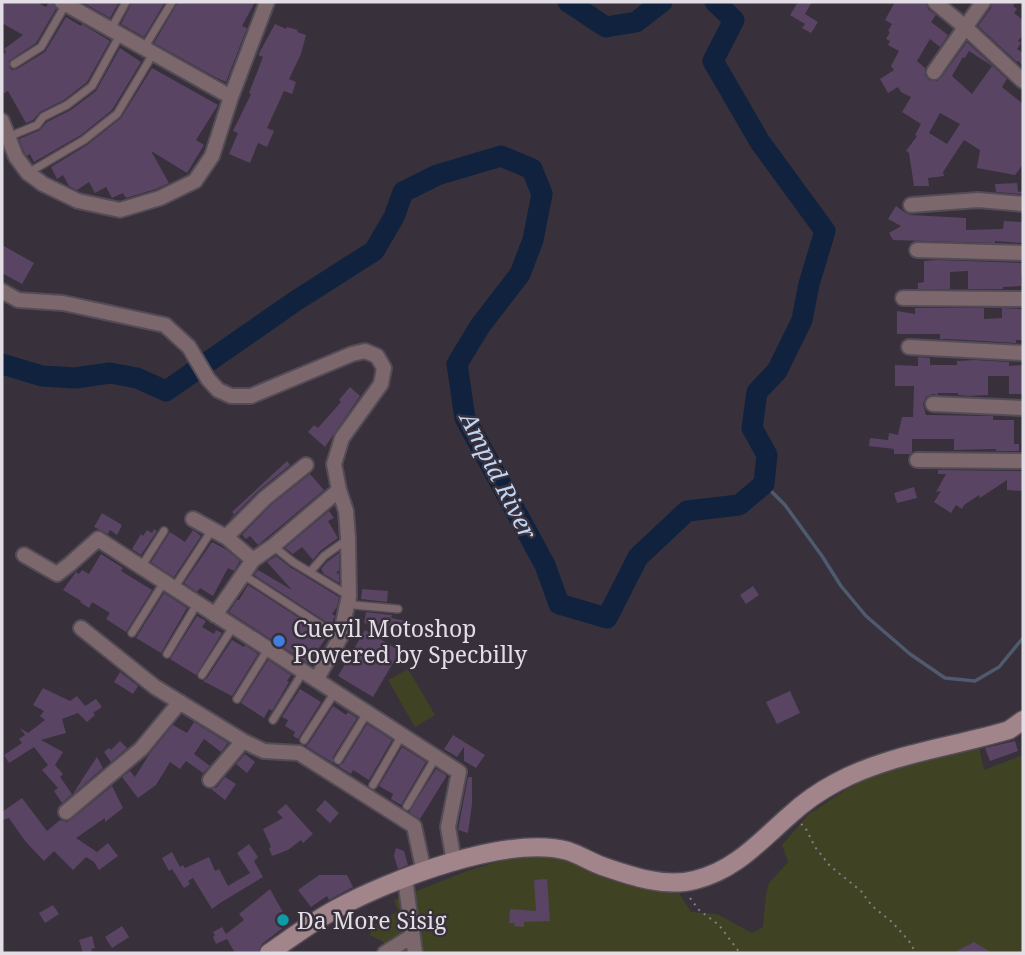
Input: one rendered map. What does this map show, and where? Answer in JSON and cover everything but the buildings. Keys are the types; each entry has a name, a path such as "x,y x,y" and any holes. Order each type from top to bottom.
{"street":[{"path":"2,121 16,157 28,173 43,184 78,201 120,211 160,198 195,180 212,156 267,2"},
{"path":"935,2 1023,81"},
{"path":"934,72 983,2"},
{"path":"70,4 231,97"},
{"path":"911,205 978,200 1023,204"},
{"path":"917,250 1023,253"},
{"path":"2,291 18,300 63,303 165,325 189,347 208,379 218,390 230,396 251,396 352,354 365,351 377,356 384,368 381,384 342,438 334,464 346,511 349,596 340,638 316,680"},
{"path":"903,298 1023,299"},
{"path":"909,347 1023,353"},
{"path":"933,404 1023,408"},
{"path":"917,460 1023,461"},
{"path":"226,537 265,498 306,464"},
{"path":"215,615 253,560 339,490"},
{"path":"193,519 226,537 253,560"},
{"path":"23,555 57,574 74,567 98,540 459,772 448,827 454,862"},
{"path":"80,628 155,687 243,741 264,751 299,753 414,826 424,872"},
{"path":"66,812 141,749 180,702"},
{"path":"270,953 336,909 424,872 495,851 546,848 568,851 602,866 653,881 679,883 695,880 735,863 811,798 839,781 881,763 1009,730 1023,720"},
{"path":"211,780 243,741"},
{"path":"405,879 415,953"},
{"path":"385,953 412,936"}],"lane":[{"path":"8,138 37,125 43,117 67,105 92,86 126,2"},
{"path":"28,173 84,140 117,114 172,2"},
{"path":"14,64 41,47 70,4"},
{"path":"132,633 212,530"},
{"path":"141,567 164,531"},
{"path":"310,572 324,556 348,538"},
{"path":"272,546 349,596 354,605 398,609"},
{"path":"242,574 340,638"},
{"path":"167,654 197,604"},
{"path":"202,675 233,627"},
{"path":"237,699 268,649"},
{"path":"273,720 303,671"},
{"path":"304,740 335,692"},
{"path":"338,760 367,713"},
{"path":"373,785 402,735"},
{"path":"407,806 436,757"}],"path":[{"path":"789,816 805,827 831,866 892,922 916,953"},
{"path":"679,883 699,910 719,925 740,953"}],"green space":[{"path":"408,669 435,715 415,727 388,680"},
{"path":"978,742 984,770 1023,755 1023,953 393,953 382,941 370,935 372,926 398,911 394,900 467,871 513,857 537,854 564,860 617,880 677,890 691,912 717,914 752,933 763,927 769,883 788,862 782,845 808,815 879,772"}],"waterway":[{"name":"Ampid River","path":"568,2 606,27 636,22 662,2"},
{"name":"Ampid River","path":"2,364 42,376 75,378 110,373 137,378 166,391 297,300 374,251 394,217 403,192 437,175 501,156 532,169 542,194 533,240 520,274 480,326 457,364 465,418 545,565 559,604 607,618 638,557 687,511 739,505 764,484 767,455 752,428 757,392 777,371 802,320 809,284 825,231 760,142 713,61 734,20 715,2"},
{"path":"764,484 785,505 841,586 866,616 910,654 945,678 975,681 999,667 1023,638"}],"place":[{"name":"Cuevil Motoshop Powered by Specbilly","path":"279,641"},
{"name":"Da More Sisig","path":"283,920"}]}
